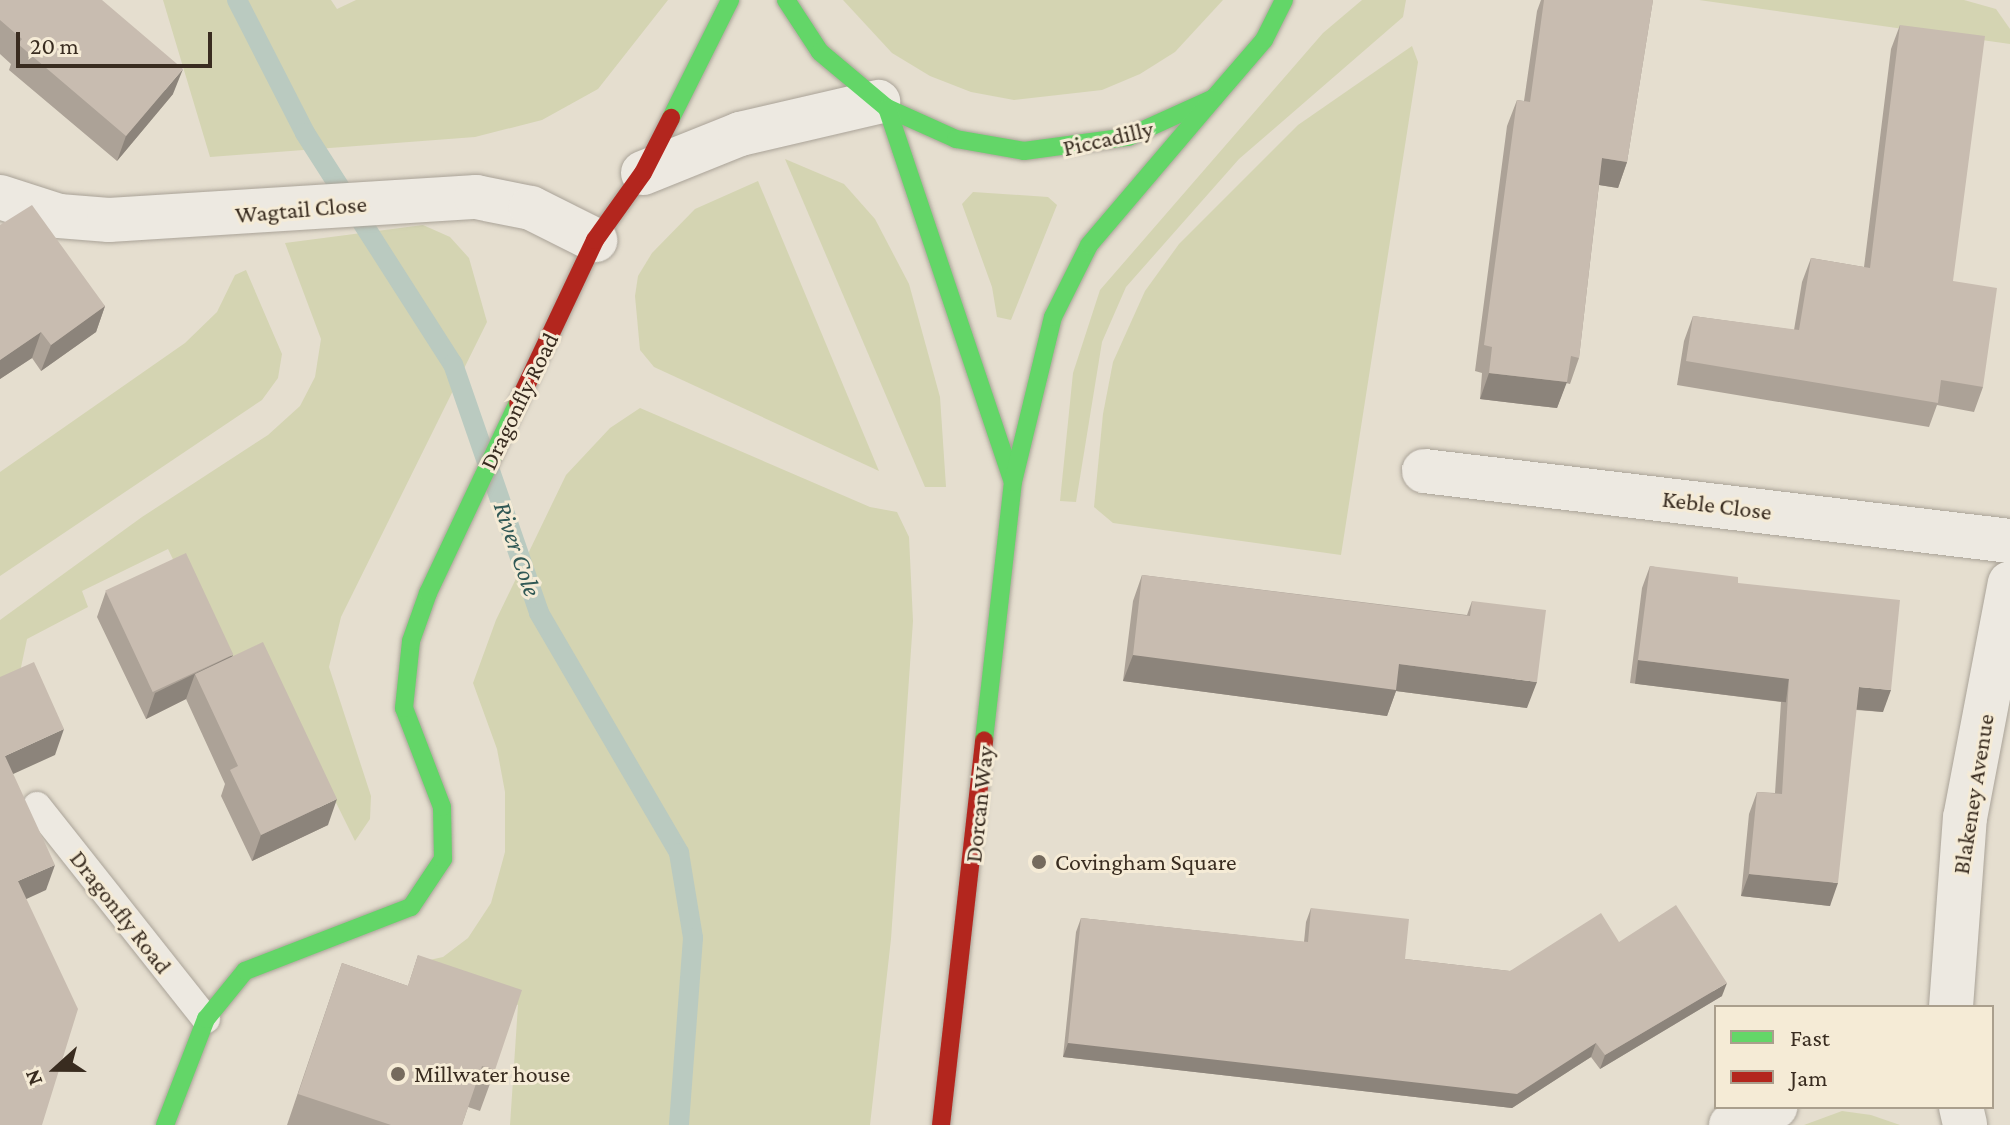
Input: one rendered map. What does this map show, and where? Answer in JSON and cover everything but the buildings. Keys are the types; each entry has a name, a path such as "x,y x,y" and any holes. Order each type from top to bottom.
{"main road":[{"name":"Dragonfly Road","path":"165,1125 206,1019 245,971 278,954 411,907 443,859 442,807 404,708 411,641 428,593 595,240 643,173 730,0"},
{"name":"Piccadilly","path":"786,0 820,52 882,105 921,126 990,147 1059,150 1128,137 1214,98 1264,40 1284,0"},
{"name":"Dorcan Way","path":"941,1125 1013,482 1053,317 1072,274 1156,161 1214,98"},
{"name":"Dorcan Way","path":"882,105 1013,482"}],"street":[{"path":"643,173 740,134 882,105"},
{"name":"Wagtail Close","path":"0,197 59,216 109,220 279,212 417,198 505,201 595,240"},
{"name":"Keble Close","path":"1424,471 2010,541"},
{"name":"Blakeney Avenue","path":"1951,1005 1965,818 2010,583"},
{"path":"1731,1125 1770,1109"}],"lane":[{"name":"Dragonfly Road","path":"37,806 206,1019"}],"green space":[{"path":"163,0 331,0 337,9 356,0 668,0 598,89 542,120 475,137 210,157"},
{"path":"843,0 1223,0 1175,52 1140,74 1102,90 1014,100 971,92 930,76 892,53"},
{"path":"1362,0 1406,0 1403,17 1239,159 1126,287 1102,342 1076,502 1060,501 1073,373 1100,290 1323,33"},
{"path":"1699,0 1964,0 1996,9 2010,29 2010,44"},
{"path":"1412,46 1418,62 1341,555 1113,523 1094,507 1103,414 1113,362 1145,291 1179,244 1298,125"},
{"path":"785,159 844,184 875,219 909,284 940,397 946,487 925,487"},
{"path":"758,181 879,471 654,367 640,350 635,296 638,276 652,253 695,209"},
{"path":"973,192 1048,197 1057,205 1011,320 997,317 992,287 962,204"},
{"path":"423,225 450,237 469,258 487,322 341,617 329,667 371,796 370,819 355,841 258,645 223,662 168,549 82,591 88,607 27,639 20,672 0,683 0,620 142,517 268,435 300,406 315,377 321,339 285,243"},
{"path":"246,270 282,354 278,378 262,400 0,576 0,472 185,343 217,312 235,275"},
{"path":"640,408 870,507 897,512 909,537 913,621 891,939 870,1125 510,1125 518,1005 416,963 443,957 468,938 491,903 505,852 505,792 497,749 473,683 496,620 566,475 610,428"},
{"path":"1842,1111 1871,1115 1900,1125 1804,1125"}],"waterway":[{"name":"River Cole","path":"237,0 305,133 453,364 539,613 679,853 693,938 679,1125"}],"traffic: fast":[{"path":"671,118 730,0"},
{"path":"786,0 820,52 887,108 956,139 1024,151 1128,137 1214,98 1264,40 1284,0"},
{"path":"984,740 1013,482 1053,317 1089,245 1214,98"},
{"path":"887,108 1012,480"},
{"path":"165,1125 206,1019 245,971 411,907 443,859 442,807 404,708 411,641 428,593 518,403"}],"traffic: jam":[{"path":"518,403 595,240 643,173 671,118"},
{"path":"941,1125 984,740"}],"place":[{"name":"Covingham Square","path":"1039,862"},
{"name":"Millwater house","path":"398,1074"}]}
